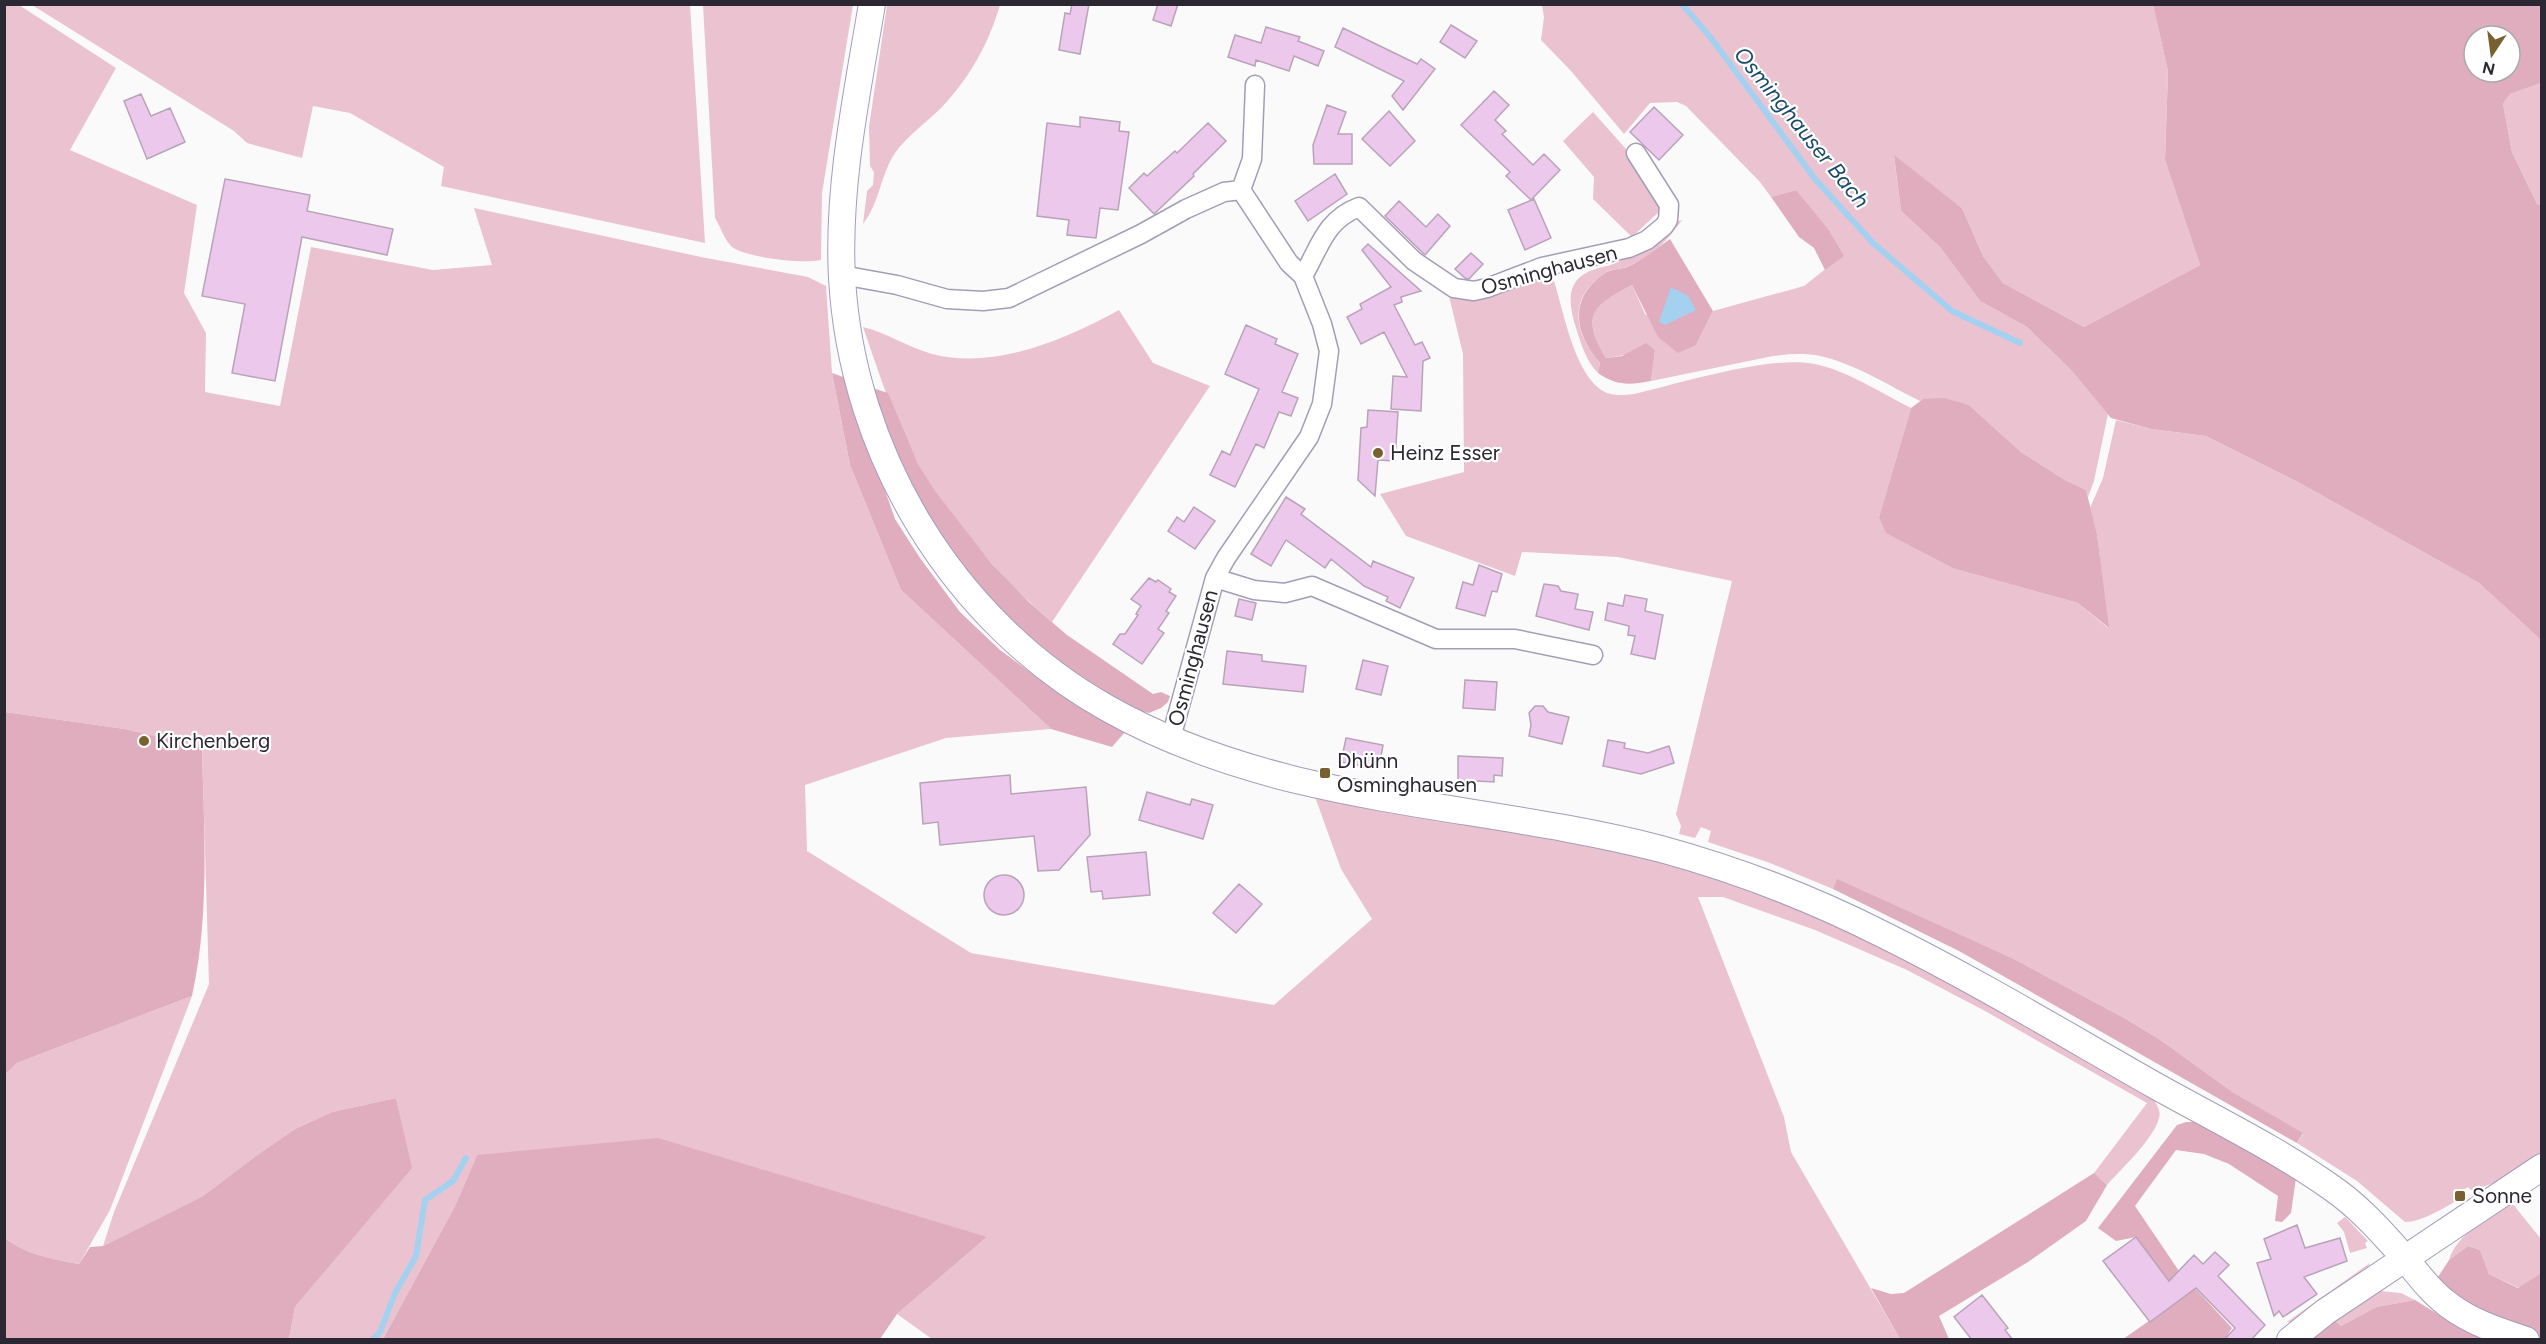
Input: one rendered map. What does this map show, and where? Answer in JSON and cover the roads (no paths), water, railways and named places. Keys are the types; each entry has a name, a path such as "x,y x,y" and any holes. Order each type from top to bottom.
{"main road":[{"path":"872,4 847,164 842,241 845,311 856,377 887,467 927,537 978,604 1033,658 1110,710 1171,738 1233,762 1298,781 1659,849 1733,871 1816,903 1889,938 1985,989 2291,1161 2349,1200 2404,1258 2430,1290 2454,1309 2489,1328 2526,1340"},
{"path":"2290,1340 2325,1312 2541,1167"}],"street":[{"path":"842,275 897,285 947,298 983,301 1009,298 1132,239 1186,209 1224,192 1241,190 1252,159 1255,85"},
{"name":"Osminghausen","path":"1303,276 1328,229 1345,212 1359,207 1414,261 1454,288 1462,290 1487,288 1542,267 1639,245 1664,226 1669,213 1664,197 1636,153"},
{"name":"Osminghausen","path":"1171,738 1215,578 1226,558 1309,437 1322,404 1329,351 1322,324 1303,276 1289,263 1241,190"},
{"name":"Osminghausen","path":"1215,578 1254,590 1285,593 1312,586 1436,639 1515,639 1593,654"}],"water":[{"path":"1671,287 1688,296 1696,310 1665,325 1659,322"}],"waterway":[{"name":"Osminghauser Bach","path":"1682,4 1711,38 1815,179 1873,243 1952,311 2020,343"},
{"path":"372,1340 380,1332 395,1293 416,1256 425,1200 453,1181 466,1158"}],"place":[{"name":"Heinz Esser","path":"1378,453"},
{"name":"Kirchenberg","path":"144,741"},
{"name":"Dhünn Osminghausen","path":"1325,773"},
{"name":"Sonne","path":"2460,1196"}]}
